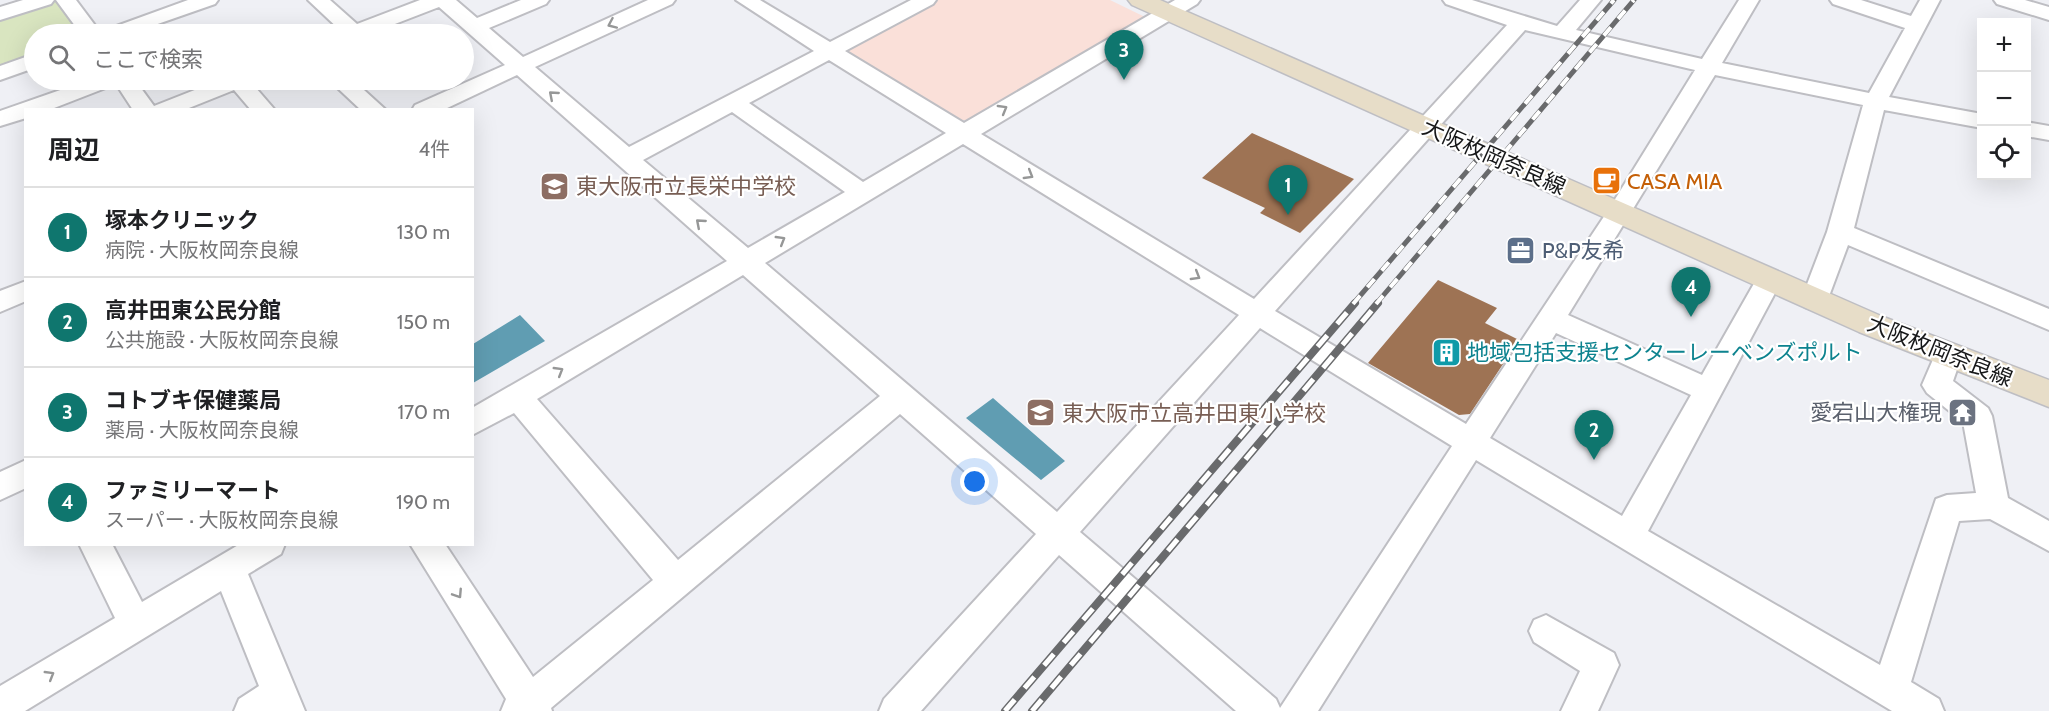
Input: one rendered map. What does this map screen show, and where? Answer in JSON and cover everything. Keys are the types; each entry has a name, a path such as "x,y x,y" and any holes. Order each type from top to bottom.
{"main road":[{"name":"大阪枚岡奈良線","path":"1140,0 1180,6 1426,126 1619,214 1815,300 2049,394"}],"street":[{"path":"0,14 44,0"},
{"path":"66,0 84,24"},
{"path":"318,0 343,24"},
{"path":"378,24 438,0"},
{"path":"444,0 472,24"},
{"path":"474,39 481,32 539,0"},
{"path":"474,87 665,0"},
{"path":"746,0 831,50 961,134 1258,314 1628,536 1926,711"},
{"path":"626,159 926,0"},
{"path":"1453,0 1509,21 1875,102 1977,120"},
{"path":"897,711 1426,126 1509,21 1517,0"},
{"path":"1562,33 1591,0"},
{"path":"1297,711 1619,214 1749,0"},
{"path":"1840,0 1917,25"},
{"path":"1815,300 1840,232 1875,102 1930,0"},
{"path":"2004,0 2049,14"},
{"path":"138,24 203,1"},
{"path":"474,422 1180,6"},
{"path":"474,26 744,262 1060,532 1263,711"},
{"path":"0,73 24,65"},
{"path":"31,108 81,90"},
{"path":"131,90 144,108"},
{"path":"168,108 212,90"},
{"path":"246,90 262,108"},
{"path":"352,90 373,108"},
{"path":"427,108 467,90"},
{"path":"732,102 861,192"},
{"path":"0,119 24,111"},
{"path":"2031,130 2049,133"},
{"path":"1840,232 2049,320"},
{"path":"1628,536 1769,280"},
{"path":"1550,319 1708,390"},
{"path":"1948,355 1937,384 1977,416 1994,506"},
{"path":"517,396 676,582"},
{"path":"427,546 528,708 901,396"},
{"path":"0,487 24,474"},
{"path":"1890,691 1947,508 1994,506 2049,537"},
{"path":"95,546 136,624"},
{"path":"0,705 266,546"},
{"path":"229,569 273,705"},
{"path":"1546,631 1601,664 1579,711"}],"shaded area":[{"path":"937,0 1110,0 1145,17 972,120 961,120 841,50"}],"green space":[{"path":"55,0 73,24 24,24 24,62 0,70 0,18"}],"water":[{"path":"520,315 545,341 474,382 474,343"},
{"path":"993,398 1065,461 1041,480 966,418"}],"building":[{"path":"1252,133 1354,179 1300,233 1260,213 1265,208 1202,178"},
{"name":"地域包括支援センターレーベンズポルト","path":"1438,280 1497,308 1485,323 1519,340 1470,414 1459,415 1368,363"}],"railway":[{"path":"1353,304 1614,0"},
{"path":"1376,304 1634,0"},
{"path":"1005,711 1355,303"},
{"path":"1032,711 1378,303"}],"place":[{"name":"コトブキ保健薬局","path":"1124,80"},
{"name":"CASA MIA","path":"1606,181"},
{"name":"東大阪市立長栄中学校","path":"555,186"},
{"name":"塚本クリニック","path":"1288,215"},
{"name":"P&P友希","path":"1521,250"},
{"name":"ファミリーマート","path":"1691,317"},
{"name":"地域包括支援センターレーベンズポルト","path":"1446,352"},
{"name":"愛宕山大権現","path":"1963,412"},
{"name":"東大阪市立高井田東小学校","path":"1041,413"},
{"name":"高井田東公民分館","path":"1594,460"}]}
